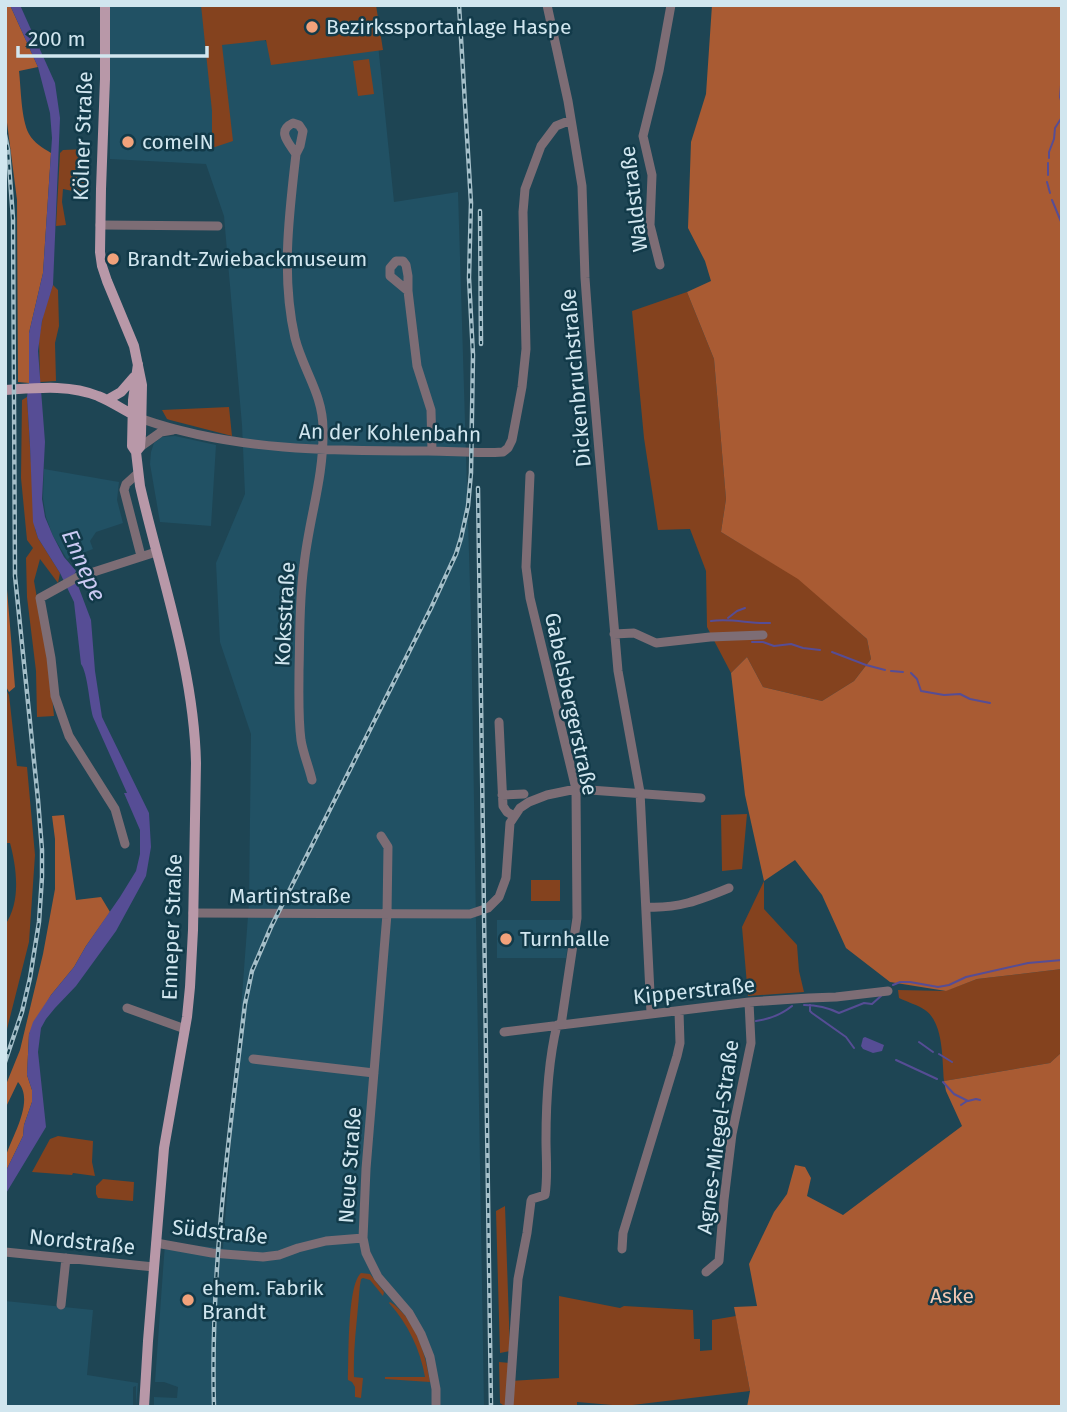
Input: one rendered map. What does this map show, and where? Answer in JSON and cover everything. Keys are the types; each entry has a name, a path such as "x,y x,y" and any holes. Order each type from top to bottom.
{"main road":[{"name":"Kölner Straße","path":"100,225 105,5"},
{"name":"Enneper Straße","path":"100,225 102,266 134,346 142,384 132,446 138,449 137,474 186,673 195,731 192,964 185,1029 166,1138 144,1407"},
{"name":"Enneper Straße","path":"137,416 135,377 138,364"},
{"path":"107,400 121,392 135,377"},
{"path":"5,390 76,389 107,400 137,416"}],"street":[{"name":"Dickenbruchstraße","path":"547,5 582,186 585,278 614,634 619,682 640,792 650,1013"},
{"name":"Waldstraße","path":"660,265 650,225 652,175 643,136 671,5"},
{"name":"An der Kohlenbahn","path":"137,416 217,439 262,445 324,450 503,452 512,440 523,387 526,349 523,212 525,189 541,146 556,126 571,120"},
{"name":"Koksstraße","path":"296,154 288,224 289,293 296,340 318,396 324,450 304,563 300,610 301,740 312,780"},
{"path":"100,225 218,226"},
{"path":"408,291 416,366 431,410 432,451"},
{"path":"138,449 161,432 175,429"},
{"path":"137,474 126,484 124,490 141,556"},
{"name":"Gabelsbergerstraße","path":"509,1407 517,1289 531,1201 545,1195 547,1184 546,1137 550,1069 577,918 576,789 530,598 526,568 530,475"},
{"path":"125,844 115,809 69,736 55,696 40,598 78,577 156,552"},
{"path":"614,634 634,633 656,643 710,636 763,635"},
{"path":"499,722 503,806 514,816 529,802 576,789 701,798"},
{"path":"502,795 524,794"},
{"name":"Martinstraße","path":"193,913 470,914 488,908 499,897 506,878 510,823 514,816"},
{"path":"381,836 388,847 387,914"},
{"path":"646,907 664,908 684,904 729,888"},
{"name":"Neue Straße","path":"387,914 366,1169 363,1238 366,1253 378,1277 409,1313 421,1334 430,1357 436,1389 436,1407"},
{"name":"Kipperstraße","path":"504,1032 749,1002 836,998 888,991"},
{"name":"Agnes-Miegel-Straße","path":"706,1272 719,1261 732,1134 751,1043 749,1002"},
{"path":"127,1008 185,1029"},
{"path":"622,1249 623,1233 677,1056 679,1011"},
{"path":"253,1059 374,1073"},
{"name":"Südstraße","path":"156,1243 212,1253 262,1257 279,1255 326,1241 363,1238"},
{"name":"Nordstraße","path":"5,1252 154,1267"},
{"path":"61,1305 66,1258"}],"shaded area":[{"path":"10,5 20,5 55,83 60,118 53,285 42,321 38,351 45,442 42,499 45,517 64,557 76,571 74,575 91,620 102,717 149,813 151,847 146,876 116,931 41,1028 38,1052 46,1127 5,1195 5,1173 23,1136 32,1102 32,1090 27,1075 29,1034 33,1022 74,967 120,897 136,871 140,854 140,830 124,793 127,793 93,717 81,664 74,602 38,538 33,522 27,397 29,333 43,273 52,138 50,113 38,67"},
{"path":"110,5 209,5 261,34 279,62 378,44 394,202 458,192 471,619 484,1407 154,1407 154,1397 177,1398 178,1387 155,1382 165,1243 223,1248 249,903 251,734 220,642 216,563 245,494 242,425 224,216 206,164 110,159"},
{"path":"201,5 376,5 383,50 271,65 266,40 222,45 233,141 212,148 212,111"},
{"path":"369,59 374,94 358,96 353,61"},
{"path":"87,149 87,194 63,189 66,225 56,226 60,153 63,150"},
{"path":"53,285 58,290 56,381 40,382 39,337"},
{"path":"687,292 714,359 726,499 721,532 798,578 867,639 871,659 854,681 822,701 763,687 747,657 731,673 707,627 706,571 690,529 658,530 644,438 632,311"},
{"path":"27,397 35,529 60,573 58,583 40,559 34,581 49,666 54,716 37,717 36,671 27,597 26,558 33,548 27,540 21,478 22,400"},
{"path":"229,407 232,436 167,419 162,410"},
{"path":"175,436 216,445 211,526 160,522 150,464 151,452 154,443 162,437"},
{"path":"44,469 119,482 117,500 123,523 96,532 90,541 93,549 67,559 53,536 46,517 43,498"},
{"path":"5,687 9,695 17,766 27,767 35,855 29,942 5,1037 5,925 14,906 16,885 10,843 5,843"},
{"path":"747,814 742,869 722,871 721,815"},
{"path":"531,880 560,880 560,901 531,901"},
{"path":"764,881 764,909 797,945 804,992 748,996 742,927"},
{"path":"497,920 571,920 566,958 497,958"},
{"path":"1062,969 1062,1052 1050,1063 944,1081 941,1042 936,1024 925,1010 899,998 898,990 945,991 977,979"},
{"path":"865,1037 884,1045 882,1051 873,1053 863,1049 861,1046"},
{"path":"58,1136 93,1141 92,1162 95,1176 32,1172 50,1139"},
{"path":"103,1179 134,1182 133,1201 98,1198 96,1186"},
{"path":"505,1206 510,1351 500,1353 496,1211"},
{"path":"361,1273 370,1274 384,1292 383,1296 370,1280 361,1279 354,1377 363,1378 361,1398 355,1397 355,1387 348,1380 351,1307 356,1280"},
{"path":"559,1296 620,1308 624,1306 693,1310 694,1339 700,1339 700,1351 712,1350 712,1320 736,1316 750,1391 624,1406 577,1402 577,1407 506,1407 500,1403 499,1362 510,1363 510,1381 559,1378"},
{"path":"5,1301 93,1310 87,1375 138,1383 136,1407 136,1386 133,1387 133,1407 5,1407"},
{"path":"390,1302 413,1327 426,1360 430,1382 385,1379 425,1377 412,1337"}],"green space":[{"path":"5,5 10,5 38,67 19,71 26,128 33,140 51,153 43,273 29,333 29,383 18,382 17,200 5,107"},
{"path":"712,5 1062,5 1062,969 977,979 946,991 890,982 846,948 822,895 795,860 764,881 745,795 731,673 747,657 763,687 822,701 854,681 871,659 867,639 798,579 721,532 726,499 714,359 687,292 711,281 705,261 688,228 691,142 706,94"},
{"path":"5,565 15,687 9,692 5,685"},
{"path":"64,815 76,900 101,897 110,912 74,967 51,995 29,1034 27,1075 32,1090 32,1102 23,1136 5,1173 6,1156 21,1119 24,1099 18,1082 5,1109 5,1087 20,1050 55,889 52,816"},
{"name":"Aske","path":"1062,1052 1062,1407 747,1407 750,1391 734,1307 757,1306 749,1264 774,1212 787,1194 795,1165 805,1167 811,1178 807,1196 843,1215 962,1126 944,1081 1050,1063"}],"waterway":[{"path":"1062,73 1062,104"},
{"path":"1049,158 1055,128 1062,117"},
{"path":"1048,163 1048,175"},
{"path":"1047,182 1050,193"},
{"path":"1052,200 1062,224"},
{"path":"728,618 745,608"},
{"path":"711,621 770,623"},
{"path":"752,642 774,646 791,644 820,650"},
{"path":"832,652 885,670"},
{"path":"891,671 903,672"},
{"path":"911,673 917,679 921,691 944,695 960,694 990,703"},
{"path":"893,985 910,982 938,987 966,977 1028,963 1062,960"},
{"path":"804,1005 839,1013 864,1003 872,1004 881,996"},
{"path":"810,1005 812,1013 846,1037 854,1048"},
{"path":"756,1021 775,1016 792,1006"},
{"path":"919,1042 933,1052"},
{"path":"939,1054 952,1062"},
{"path":"896,1060 937,1079"},
{"path":"943,1082 954,1094 968,1101 980,1100"},
{"path":"961,1105 967,1101"}],"railway":[{"path":"214,1407 215,1306 222,1205 245,1004 252,971 271,927 431,608 456,554 468,506 473,355 469,278 471,203 459,5"},
{"path":"5,135 13,219 15,576 42,850 39,922 30,978 5,1062"},
{"path":"480,211 481,344"},
{"path":"478,488 491,1407"}],"place":[{"name":"Bezirkssportanlage Haspe","path":"312,27"},
{"name":"comeIN","path":"128,142"},
{"name":"Brandt-Zwiebackmuseum","path":"113,259"},
{"name":"Turnhalle","path":"506,939"},
{"name":"ehem. Fabrik Brandt","path":"188,1300"}],"water label":[{"name":"Ennepe","path":"84,565"}]}
